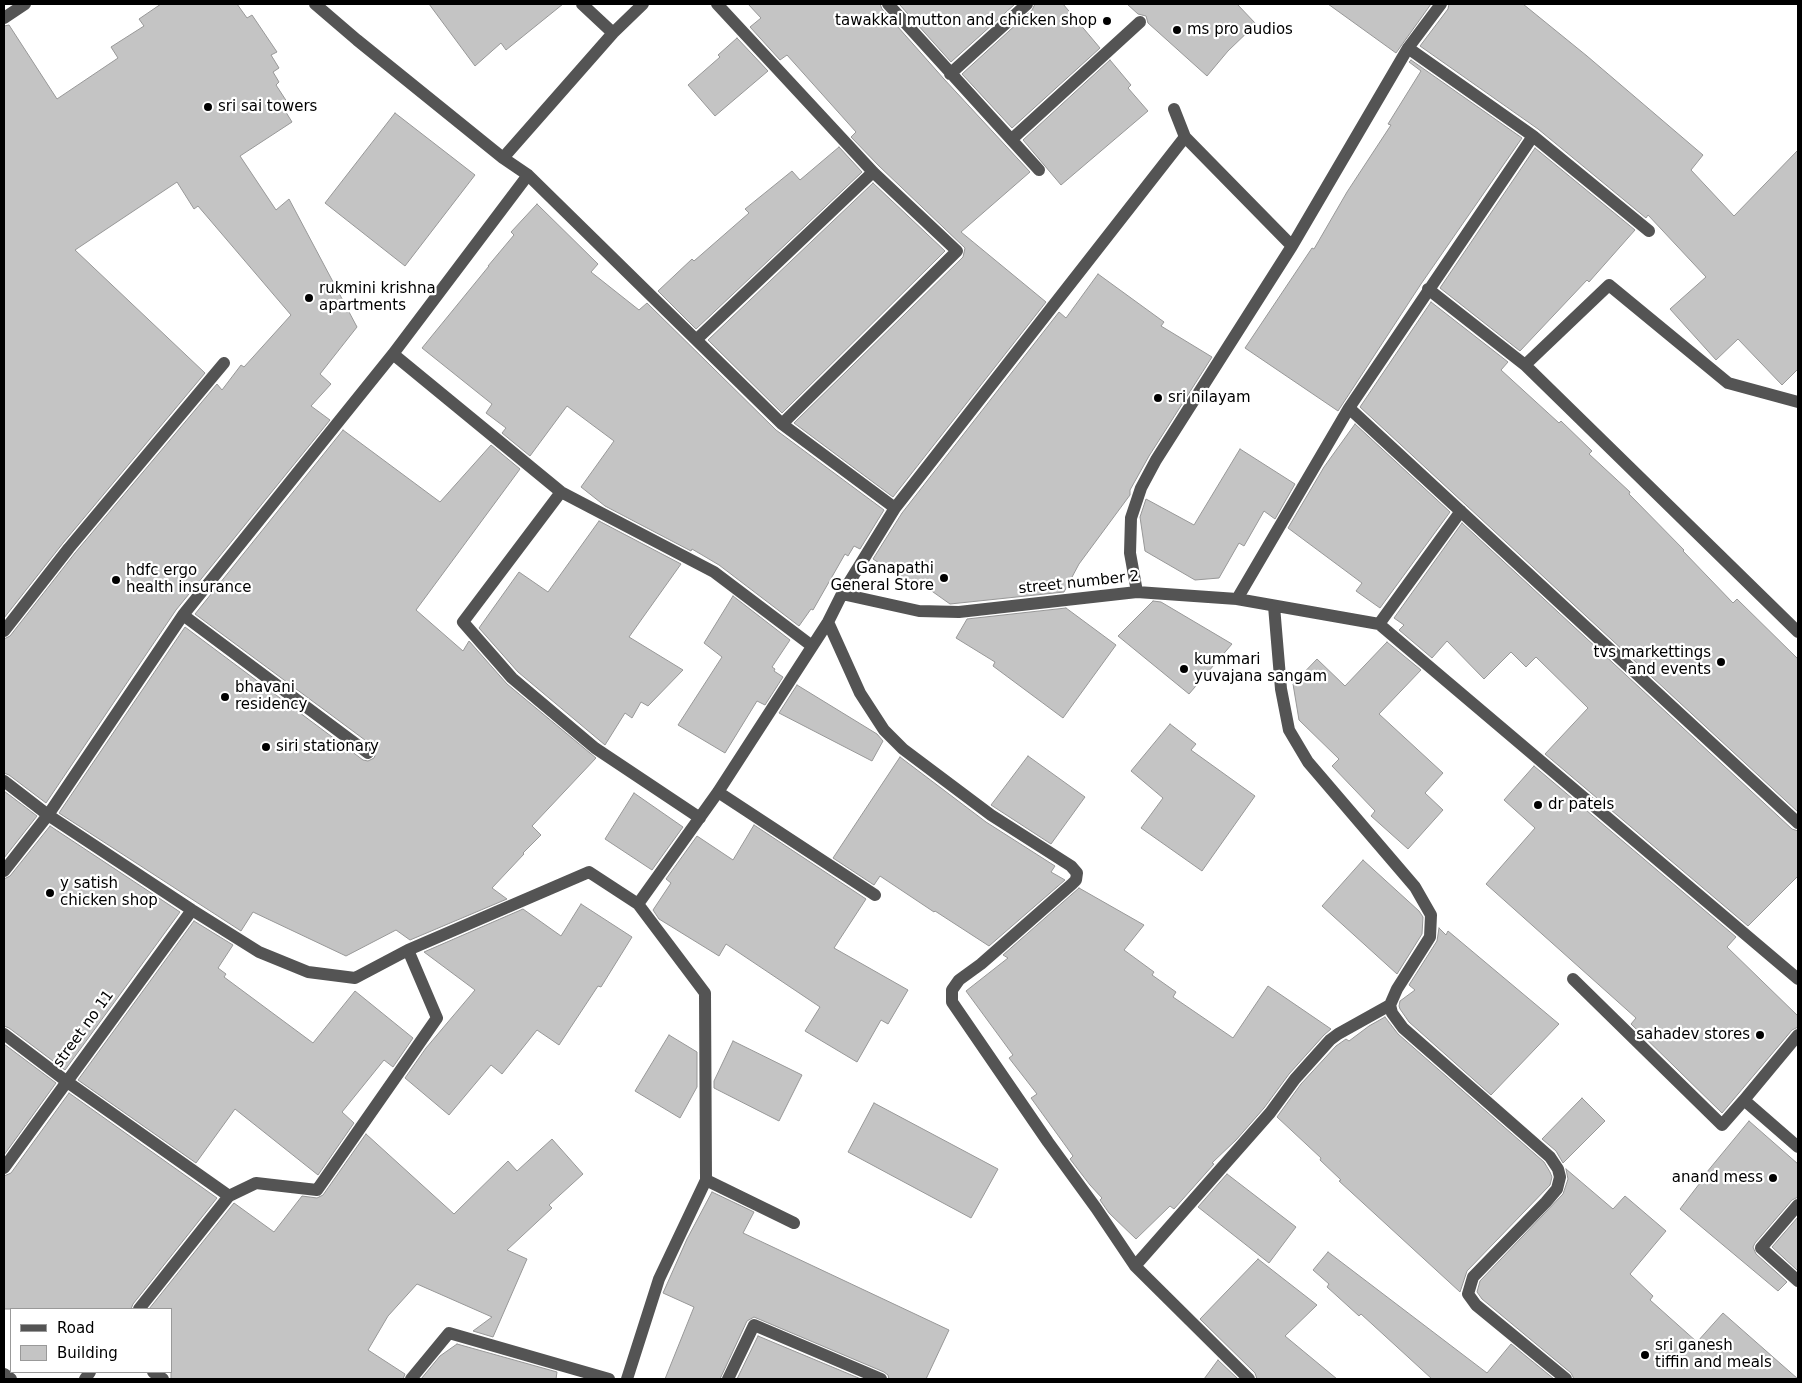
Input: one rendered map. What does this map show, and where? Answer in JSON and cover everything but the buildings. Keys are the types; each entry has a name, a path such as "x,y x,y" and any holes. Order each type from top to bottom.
{"street":[{"path":"4,18 24,4"},
{"path":"315,4 357,40 504,158 528,175 782,424 895,508"},
{"path":"582,4 612,33"},
{"path":"504,158 612,33 643,4"},
{"path":"717,4 873,172 957,251 782,424"},
{"path":"888,4 1039,170"},
{"path":"950,74 1027,4"},
{"path":"1137,592 1130,553 1131,518 1141,488 1156,460 1292,246 1408,48 1441,4"},
{"path":"1012,139 1140,22"},
{"path":"1408,48 1533,136 1649,231"},
{"path":"1174,110 1185,137 1292,246"},
{"path":"1237,599 1349,408 1533,136"},
{"path":"638,904 718,792 828,622 842,594 895,508 1185,137"},
{"path":"696,339 873,172"},
{"path":"4,871 48,815 183,614 393,354 528,175"},
{"path":"1525,364 1608,285 1728,383 1798,402"},
{"path":"1428,289 1525,364 1798,632"},
{"path":"393,354 561,492 714,572 812,646"},
{"path":"4,631 69,548 224,363"},
{"path":"1349,408 1798,823"},
{"path":"561,492 462,622 512,678 596,748 700,818"},
{"path":"1461,511 1379,624 1798,979"},
{"name":"street number 2","path":"842,594 919,611 960,612 1137,592 1237,599 1379,624"},
{"path":"1274,606 1281,689 1290,730 1308,762 1415,887 1431,915 1430,937 1396,988 1390,1006 1392,1013 1403,1028 1550,1157 1558,1169 1560,1177 1557,1189 1473,1277 1468,1294 1476,1306 1566,1379"},
{"path":"183,614 368,753"},
{"path":"828,622 860,693 884,730 903,749 991,815 1071,866 1077,873 1078,877 1072,884 981,964 960,980 952,990 952,1002 1135,1266 1249,1379"},
{"path":"4,781 48,815 192,910 259,952 308,972 355,978 408,950 589,872 638,904 705,993 706,1180 659,1279 627,1379"},
{"path":"718,792 875,895"},
{"name":"street no 11","path":"4,1168 192,910"},
{"path":"140,1308 229,1196 256,1183 317,1190 437,1018 408,950"},
{"path":"1574,979 1722,1124 1798,1035"},
{"path":"1135,1266 1270,1113 1295,1080 1330,1040 1390,1006"},
{"path":"4,1034 66,1081 229,1196"},
{"path":"1744,1100 1798,1147"},
{"path":"706,1180 794,1223"},
{"path":"1798,1205 1761,1248 1798,1281"},
{"path":"728,1379 754,1326 881,1379"},
{"path":"411,1379 449,1333 609,1379"},
{"path":"4,1374 11,1379"}],"place":[{"name":"tawakkal mutton and chicken shop","path":"1107,21"},
{"name":"ms pro audios","path":"1177,30"},
{"name":"sri sai towers","path":"208,107"},
{"name":"rukmini krishna apartments","path":"309,298"},
{"name":"sri nilayam","path":"1158,398"},
{"name":"Ganapathi General Store","path":"944,578"},
{"name":"hdfc ergo health insurance","path":"116,580"},
{"name":"tvs markettings and events","path":"1721,662"},
{"name":"kummari yuvajana sangam","path":"1184,669"},
{"name":"bhavani residency","path":"225,697"},
{"name":"siri stationary","path":"266,747"},
{"name":"dr patels","path":"1538,805"},
{"name":"y satish chicken shop","path":"50,893"},
{"name":"sahadev stores","path":"1760,1035"},
{"name":"anand mess","path":"1773,1178"},
{"name":"sri ganesh tiffin and meals","path":"1645,1355"}]}
